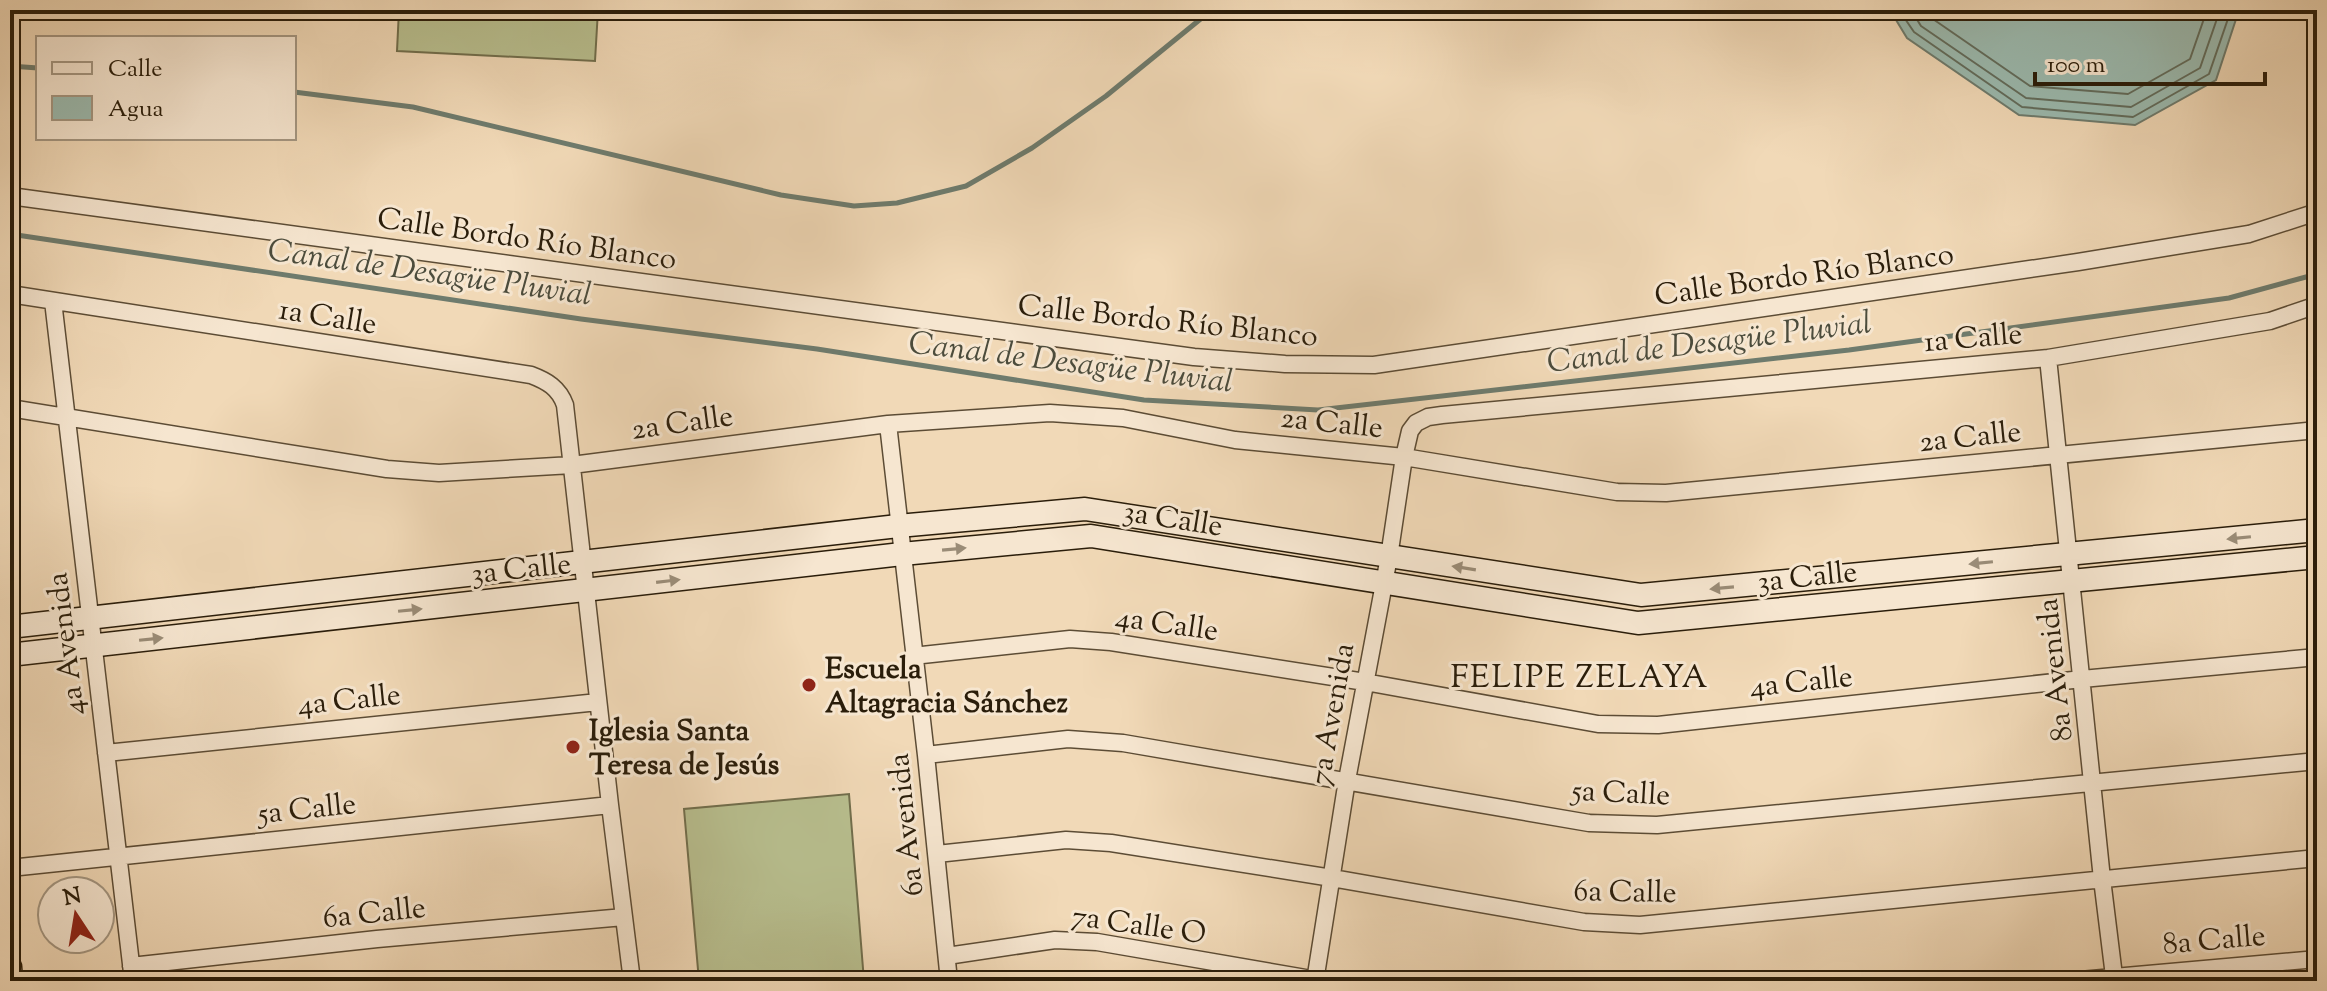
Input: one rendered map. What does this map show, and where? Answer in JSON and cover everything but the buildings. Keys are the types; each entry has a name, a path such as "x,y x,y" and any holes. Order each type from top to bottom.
{"street":[{"name":"Calle Bordo Río Blanco","path":"10,196 1194,357 1300,365 1374,365 2078,262 2249,234 2317,212"},
{"name":"1a Calle","path":"10,294 531,375 545,380 561,393 572,465"},
{"name":"4a Avenida","path":"53,301 132,974"},
{"name":"1a Calle","path":"1404,457 1410,431 1416,423 1428,417 2048,358 2270,321 2317,305"},
{"name":"8a Avenida","path":"2048,358 2114,976"},
{"name":"2a Calle","path":"10,408 414,472 476,472 572,465 888,424 1050,413 1123,418 1235,440 1404,457 1617,492 1666,493 2317,430"},
{"name":"6a Avenida","path":"888,424 949,981"},
{"name":"7a Avenida","path":"1318,981 1347,780 1389,557 1404,457"},
{"path":"572,465 632,981"},
{"name":"3a Calle","path":"14,618 90,617 898,526 1085,509 1641,595 2317,530"},
{"name":"3a Calle","path":"14,660 93,645 902,554 1091,536 1638,623 2317,557"},
{"path":"14,618 21,640 14,660"},
{"name":"4a Calle","path":"913,656 1070,639 1111,642 1365,682 1598,724 1658,725 2317,657"},
{"name":"4a Calle","path":"106,753 598,702"},
{"name":"5a Calle","path":"926,755 1068,739 1123,743 1589,823 1657,825 2317,761"},
{"name":"5a Calle","path":"10,868 610,805"},
{"name":"6a Calle","path":"937,854 1066,840 1111,843 1584,922 1640,925 2317,858"},
{"name":"6a Calle","path":"132,974 377,939 624,917"},
{"name":"7a Calle O","path":"947,956 1055,940 1097,942 1318,981"},
{"name":"8a Calle","path":"2069,981 2317,959"},
{"path":"10,967 11,981"}],"green space":[{"path":"399,10 598,10 595,61 397,51"},
{"path":"849,794 864,981 699,981 684,809"}],"water":[{"path":"1890,10 2239,10 2216,80 2135,125 2019,115 1907,38"}],"waterway":[{"path":"296,92 413,107 781,195 854,206 897,203 966,186 1032,148 1106,96 1203,17 1216,10"},
{"path":"10,66 36,68"},
{"name":"Canal de Desagüe Pluvial","path":"10,234 581,319 817,349 1144,400 1318,410 1849,350 2229,298 2317,274"}],"place":[{"name":"Escuela Altagracia Sánchez","path":"809,685"},
{"name":"Iglesia Santa Teresa de Jesús","path":"573,747"}],"district":[{"name":"FELIPE ZELAYA","path":"1580,676"}]}
